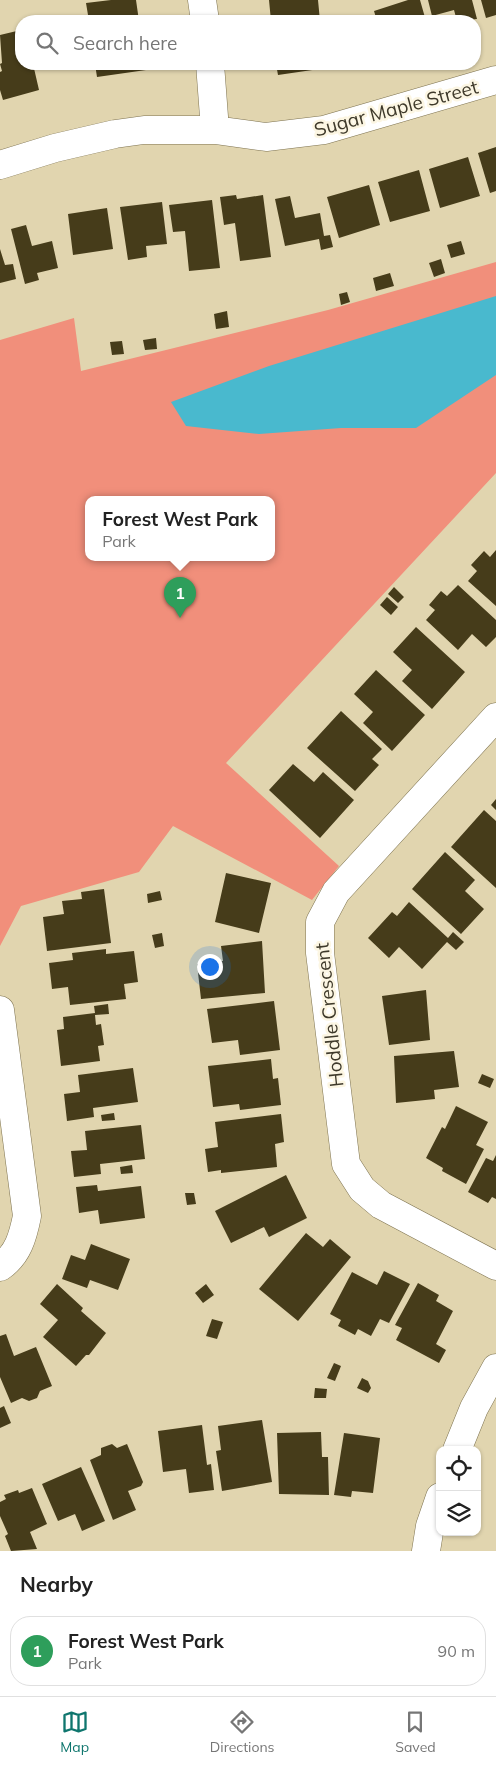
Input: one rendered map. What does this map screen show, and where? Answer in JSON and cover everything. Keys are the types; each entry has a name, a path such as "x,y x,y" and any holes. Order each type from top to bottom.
{"street":[{"path":"202,0 204,15"},
{"path":"210,70 215,130"},
{"name":"Sugar Maple Street","path":"0,165 56,148 115,134 144,130 215,130 266,137 324,130 496,80"},
{"name":"Hoddle Crescent","path":"496,717 336,892 320,922 320,952 346,1164 362,1189 381,1205 496,1266"},
{"path":"0,1010 27,1216 22,1241 8,1262 0,1267"},
{"path":"459,1446 474,1408 496,1368"},
{"path":"426,1551 430,1526 436,1509"}],"shaded area":[{"path":"496,262 496,473 226,763 339,866 312,900 173,826 139,872 21,906 0,946 0,340 74,318 81,371 328,310"}],"water":[{"path":"496,296 496,375 416,428 341,428 259,434 186,426 171,402 269,366"}],"building":[{"path":"136,0 138,15 88,15 86,3"},
{"path":"269,0 318,0 319,15 270,15"},
{"path":"408,0 420,0 424,15 375,15 374,11"},
{"path":"428,0 472,0 476,15 455,15 454,10 432,15"},
{"path":"481,0 496,0 496,15 486,18"},
{"path":"15,31 15,70 34,70 39,90 3,100 0,90 0,72 2,71 0,64 2,63 0,35"},
{"path":"96,70 146,70 97,77"},
{"path":"277,70 312,70 278,75"},
{"path":"496,147 496,191 490,193 478,153"},
{"path":"468,157 480,196 440,208 429,169"},
{"path":"419,170 430,211 390,222 378,182"},
{"path":"369,185 380,225 339,238 327,197"},
{"path":"236,195 237,199 263,195 271,257 240,261 235,223 224,225 220,197"},
{"path":"290,196 295,218 320,213 324,236 330,235 333,247 321,250 319,239 285,246 275,199"},
{"path":"212,200 220,268 189,271 185,231 173,232 169,205"},
{"path":"162,202 167,244 146,246 147,257 128,260 120,207"},
{"path":"107,208 113,249 73,255 68,214"},
{"path":"26,225 32,246 52,241 58,268 37,273 39,280 25,284 11,229"},
{"path":"461,241 465,254 451,258 447,245"},
{"path":"0,249 5,265 13,264 16,279 0,283"},
{"path":"441,259 445,273 434,277 429,263"},
{"path":"390,273 394,286 376,291 373,278"},
{"path":"347,292 350,302 341,305 339,294"},
{"path":"227,311 229,327 216,329 214,314"},
{"path":"156,338 157,349 145,350 143,340"},
{"path":"122,341 124,354 112,355 110,342"},
{"path":"496,550 496,606 468,581 477,571 471,565 484,551 490,557"},
{"path":"458,585 496,620 496,637 486,647 472,634 458,650 426,620 435,610 429,605 441,591 447,596"},
{"path":"394,587 404,597 398,603 388,594"},
{"path":"387,597 398,607 391,615 380,605"},
{"path":"416,627 465,672 432,709 402,681 412,670 393,652"},
{"path":"376,670 425,715 392,751 363,723 373,712 354,694"},
{"path":"341,711 382,749 372,759 379,765 355,791 307,748"},
{"path":"293,764 314,782 323,772 354,800 320,838 269,790"},
{"path":"496,799 496,810 491,805"},
{"path":"484,810 496,821 496,888 451,847"},
{"path":"445,852 475,880 465,891 484,909 461,934 412,889"},
{"path":"226,873 271,883 259,933 215,922"},
{"path":"104,889 111,943 47,951 43,917 64,914 62,901 82,899 81,892"},
{"path":"160,891 162,900 148,903 147,894"},
{"path":"409,902 448,938 453,932 464,942 456,950 447,942 422,969 399,947 389,958 368,938 392,912 397,916"},
{"path":"162,933 164,946 155,948 152,935"},
{"path":"262,941 265,993 201,999 197,964 223,961 221,946"},
{"path":"106,949 106,954 134,951 138,982 124,984 126,999 70,1005 68,987 52,989 49,963 73,960 72,953"},
{"path":"426,990 430,1040 389,1045 382,996"},
{"path":"274,1001 280,1050 240,1055 238,1040 212,1043 207,1009"},
{"path":"108,1004 109,1014 95,1015 96,1025 101,1024 104,1045 98,1046 100,1061 61,1066 57,1030 64,1029 63,1017 95,1013 94,1006"},
{"path":"454,1051 459,1087 434,1090 435,1099 396,1103 394,1056"},
{"path":"271,1059 273,1079 278,1078 281,1105 240,1110 239,1104 213,1107 208,1066"},
{"path":"133,1068 138,1102 93,1108 94,1117 67,1121 64,1094 80,1092 78,1075"},
{"path":"482,1074 494,1079 490,1088 478,1083"},
{"path":"456,1106 488,1122 476,1145 484,1149 466,1184 442,1171 443,1168 426,1158 442,1127 445,1129"},
{"path":"114,1113 115,1120 102,1121 101,1115"},
{"path":"281,1114 284,1142 275,1144 277,1167 221,1173 221,1170 208,1172 205,1149 218,1147 215,1122"},
{"path":"141,1125 145,1159 100,1164 101,1174 74,1177 71,1151 87,1150 85,1131"},
{"path":"496,1155 496,1199 492,1197 488,1203 468,1192 486,1158 493,1161"},
{"path":"132,1165 133,1173 121,1174 120,1167"},
{"path":"286,1175 307,1218 269,1237 264,1227 231,1243 215,1211"},
{"path":"97,1185 98,1191 141,1186 145,1218 100,1224 98,1210 79,1213 76,1187"},
{"path":"185,1193 194,1193 196,1204 187,1205"},
{"path":"306,1233 323,1247 330,1239 351,1257 298,1321 259,1289"},
{"path":"91,1244 130,1259 118,1290 90,1280 87,1288 62,1279 71,1255 85,1260"},
{"path":"384,1271 410,1284 389,1323 380,1319 371,1336 358,1329 355,1335 338,1326 341,1320 330,1314 352,1272 377,1285"},
{"path":"418,1283 439,1295 436,1301 453,1311 436,1344 446,1350 439,1363 396,1340 402,1328 395,1325"},
{"path":"57,1284 83,1308 81,1311 106,1333 89,1355 86,1355 76,1366 43,1337 58,1320 40,1304"},
{"path":"206,1284 214,1295 203,1303 195,1293"},
{"path":"212,1319 223,1322 217,1339 206,1336"},
{"path":"6,1334 14,1356 36,1347 52,1386 40,1391 37,1398 29,1401 22,1398 11,1403 0,1377 0,1336"},
{"path":"334,1363 341,1366 335,1381 327,1378"},
{"path":"362,1378 368,1381 371,1388 368,1393 357,1388"},
{"path":"315,1388 327,1389 326,1398 314,1398"},
{"path":"4,1406 11,1423 0,1428 0,1408"},
{"path":"262,1420 272,1482 222,1491 216,1451 221,1450 218,1426"},
{"path":"202,1425 207,1465 211,1464 214,1490 189,1493 186,1469 163,1472 158,1431"},
{"path":"321,1432 322,1457 328,1457 329,1495 279,1494 277,1433"},
{"path":"344,1433 380,1438 373,1493 352,1491 351,1497 334,1495"},
{"path":"112,1444 117,1448 127,1444 143,1482 141,1486 128,1491 136,1510 113,1520 90,1460 101,1455 101,1448"},
{"path":"81,1467 105,1521 82,1531 75,1514 58,1521 42,1484"},
{"path":"32,1488 47,1524 30,1532 37,1549 11,1551 5,1536 8,1534 0,1516 0,1502 6,1499 4,1495 18,1490 19,1493"}],"place":[{"name":"Forest West Park","path":"180,618"}]}
